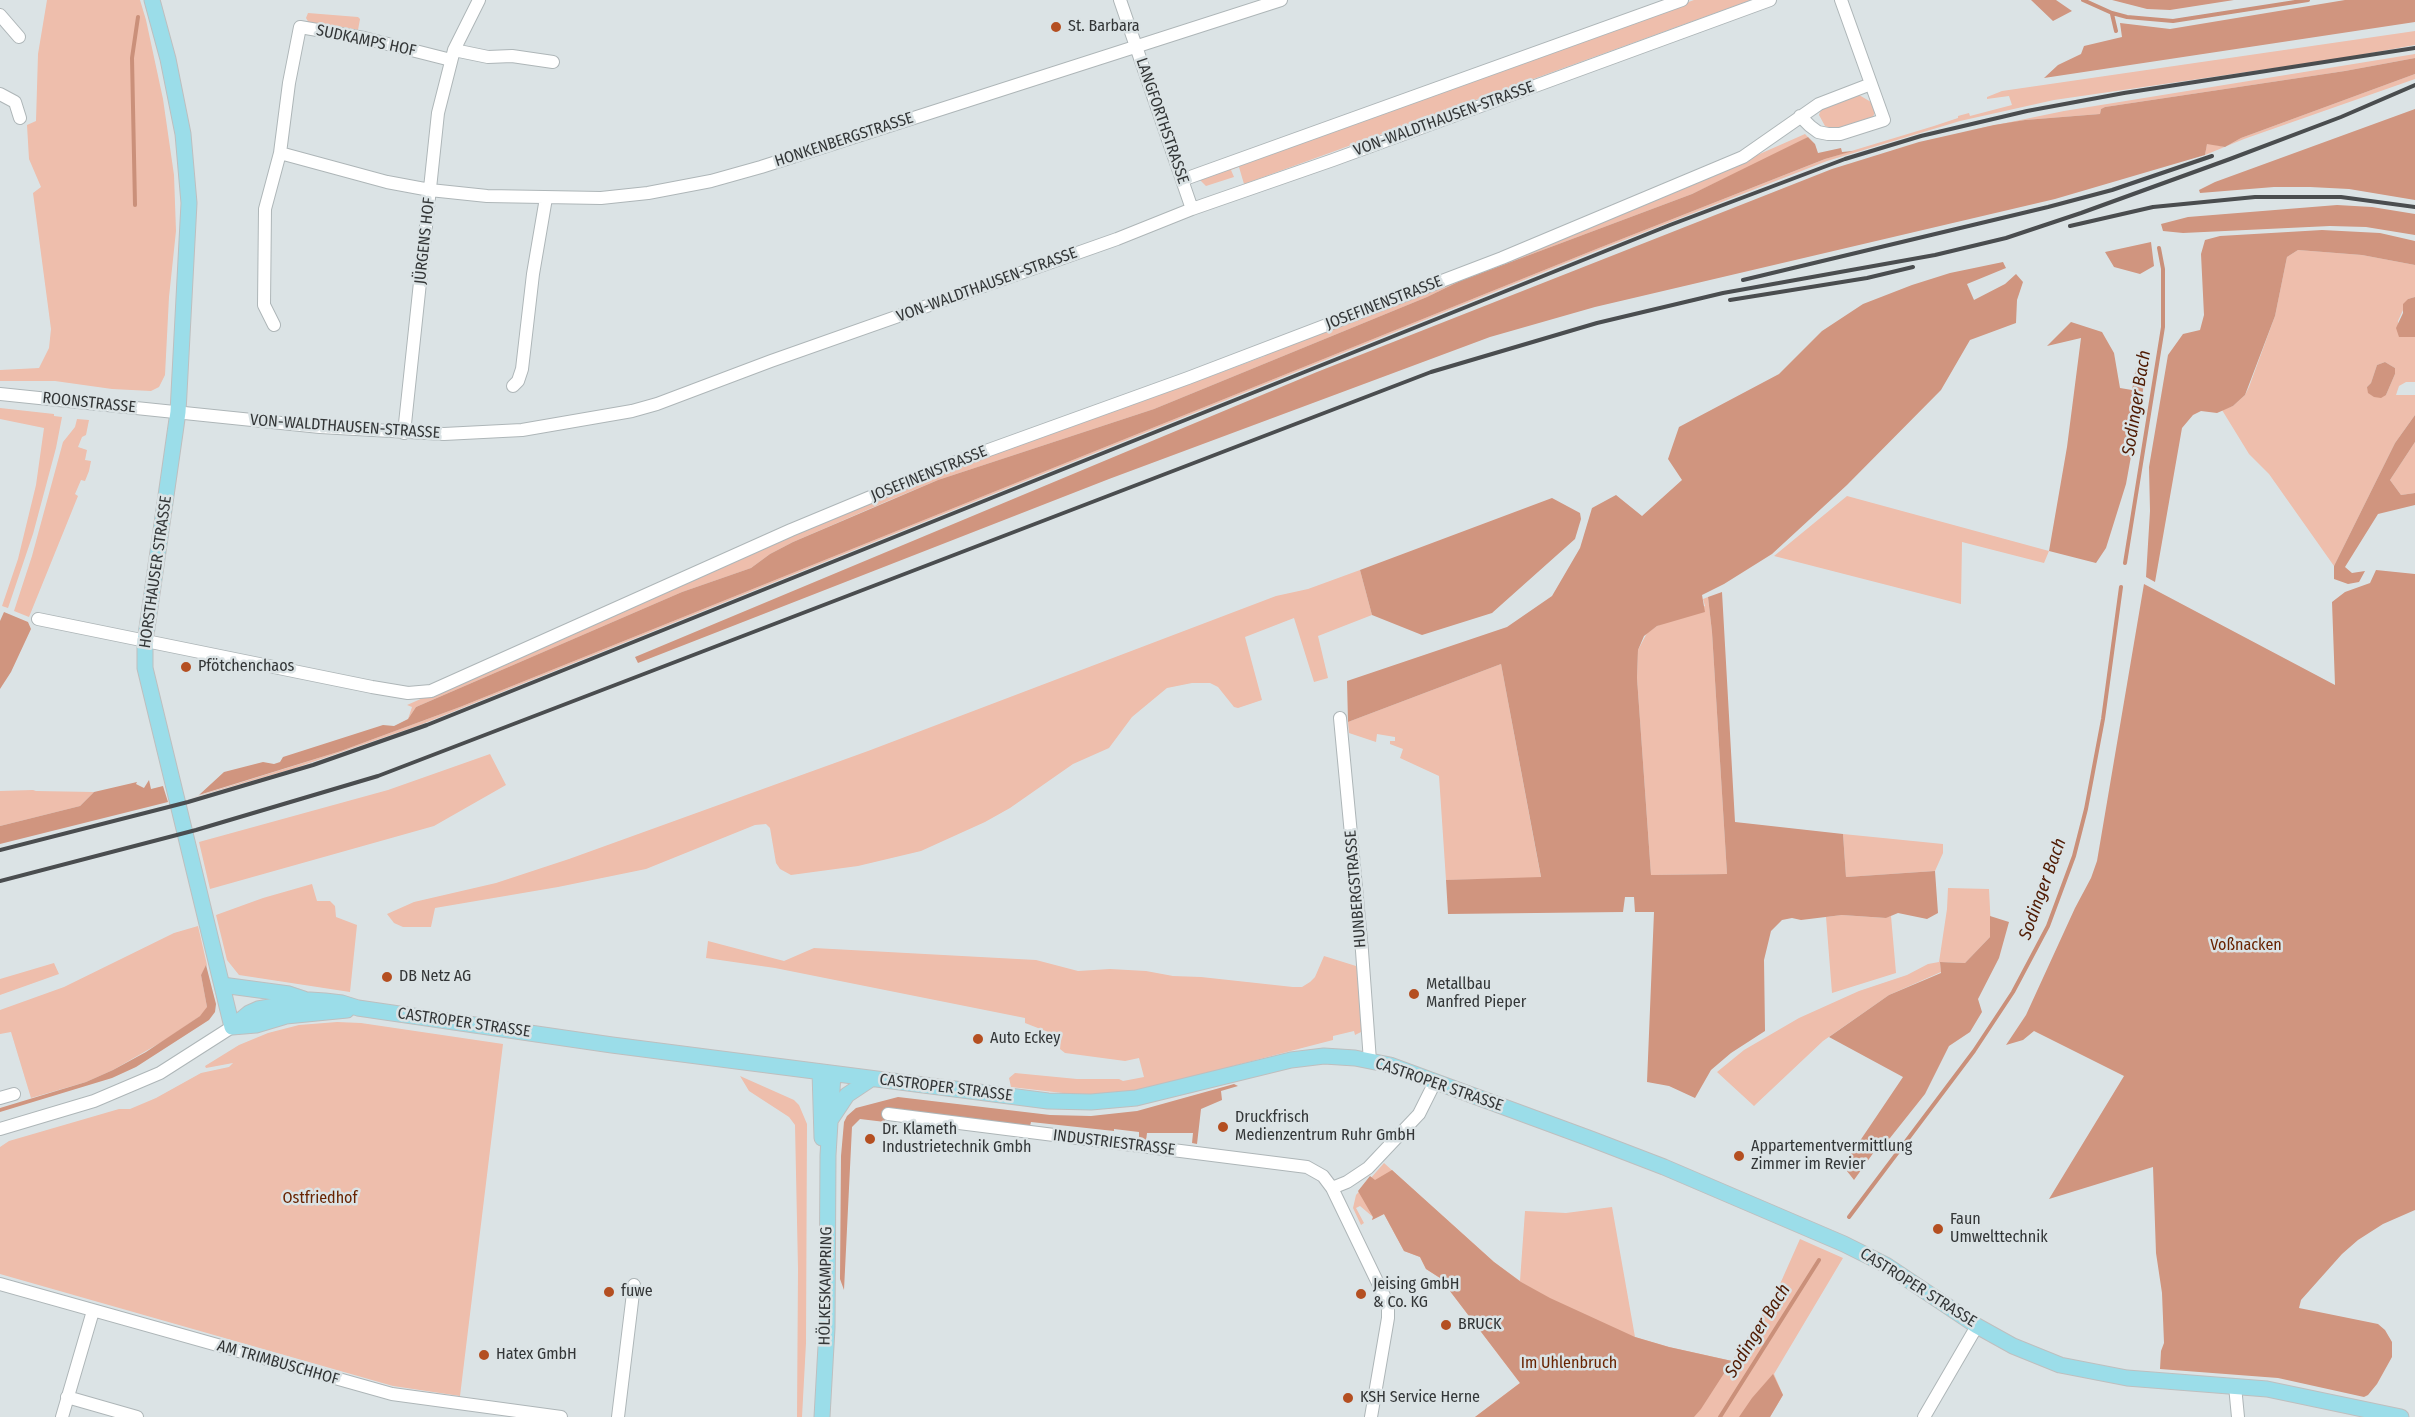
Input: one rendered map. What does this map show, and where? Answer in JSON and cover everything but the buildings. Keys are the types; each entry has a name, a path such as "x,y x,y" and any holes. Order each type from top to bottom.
{"main road":[{"name":"HORSTHAUSER STRASSE","path":"152,0 168,59 183,134 189,203 178,412 145,642 145,668 232,1026"},
{"path":"222,985 289,994 310,1000"},
{"name":"CASTROPER STRASSE","path":"232,1026 258,1009 310,1000 827,1073 1048,1101 1091,1102 1137,1098 1307,1057 1342,1057 1370,1061 1435,1082 1664,1167 1844,1244 1886,1265 1977,1326 2037,1356 2083,1371 2127,1378 2235,1386 2300,1395 2401,1417"},
{"name":"CASTROPER STRASSE","path":"232,1026 256,1025 286,1016 341,1012 354,1008"},
{"name":"HÖLKESKAMPRING","path":"822,1417 827,1328 830,1120 827,1073"},
{"name":"HÖLKESKAMPRING","path":"827,1073 820,1121 822,1142 828,1155"},
{"path":"830,1120 847,1095 871,1079"}],"street":[{"name":"JÜRGENS HOF","path":"404,433 438,113 452,55 479,0"},
{"name":"LANGFORTHSTRASSE","path":"1119,0 1192,209"},
{"name":"HONKENBERGSTRASSE","path":"430,190 487,196 546,198 621,196 711,181 771,164 1281,0"},
{"name":"VON-WALDTHAUSEN-STRASSE","path":"1182,180 1682,0"},
{"name":"VON-WALDTHAUSEN-STRASSE","path":"178,412 320,427 444,434 522,430 558,425 657,404 771,361 1117,239 1192,209 1770,0"},
{"path":"1800,116 1818,132 1828,134 1840,134 1884,120 1841,0"},
{"path":"0,15 19,37"},
{"name":"SUDKAMPS HOF","path":"274,325 264,305 265,209 280,153 289,84 300,27 452,55"},
{"path":"452,55 512,56 553,62"},
{"name":"JOSEFINENSTRASSE","path":"38,619 372,687 408,693 431,691 791,530 950,464 1188,378 1502,258 1743,157 1819,104 1871,84"},
{"path":"0,94 15,102 20,118"},
{"path":"280,153 387,182 430,190"},
{"path":"513,386 518,381 522,369 533,274 546,198"},
{"name":"ROONSTRASSE","path":"0,394 178,412"},
{"name":"HUNBERGSTRASSE","path":"1340,718 1370,1061"},
{"path":"0,1129 94,1101 160,1073 232,1026"},
{"path":"1332,1188 1347,1182 1368,1168 1419,1114 1435,1082"},
{"path":"0,1098 14,1094"},
{"name":"INDUSTRIESTRASSE","path":"888,1114 1307,1167 1323,1176 1332,1188 1388,1304 1388,1318 1371,1417"},
{"name":"AM TRIMBUSCHHOF","path":"0,1284 392,1394 561,1417"},
{"path":"618,1417 634,1285"},
{"path":"63,1417 93,1311"},
{"path":"1924,1417 1977,1326"},
{"path":"2235,1386 2238,1417"},
{"path":"67,1397 137,1417"}],"green space":[{"path":"47,0 140,0 146,20 163,99 174,175 176,231 169,297 165,375 159,387 151,391 112,389 55,381 0,381 0,370 39,368 49,348 51,329 33,193 41,187 29,159 27,125 36,121 38,54"},
{"path":"1694,0 1751,0 1244,184 1239,167 1231,170 1234,177 1206,186 1200,180"},
{"path":"2031,0 2056,0 2072,11 2053,21"},
{"path":"2112,0 2234,0 2170,10 2147,9"},
{"path":"2345,0 2415,0 2415,22 2044,78 2058,65 2081,54 2084,46 2122,37 2120,23 2170,29"},
{"path":"308,13 358,17 360,19 358,30 309,23 306,18"},
{"path":"2415,31 2415,45 2343,58 2054,100 1960,121 1827,161 1596,251 420,725 292,769 188,799 341,751 460,707 1825,159 1934,126 1958,118 1958,116 1969,113 1970,116 2012,105 2009,96 1987,99 2002,91"},
{"path":"2415,54 2415,58 2345,71 2105,107 2101,109 2100,114 2025,120 1962,132 2064,111"},
{"path":"2415,58 2415,74 2241,138 2225,147 2207,144 2205,155 2055,199 1595,307 1490,337 1109,479 638,663 635,657 1317,372 1832,169 1919,142 1994,125 2100,114 2101,109 2105,107 2345,71"},
{"path":"2415,74 2415,79 2226,146 2241,138"},
{"path":"1859,95 1871,102 1875,112 1872,119 1834,129 1825,126 1819,115 1821,109"},
{"path":"2415,109 2415,200 2349,189 2310,187 2274,187 2200,193 2199,190 2215,182"},
{"path":"1805,134 1808,137 1795,145 1692,194 1460,281 1427,297 1154,409 938,480 883,503 793,542 770,554 751,568 682,592 416,707 408,719 412,707 407,705 811,527 990,455 1154,397 1194,382 1201,376 1206,378 1265,356 1266,351 1678,190"},
{"path":"1808,137 1815,144 1818,153 1841,148 1842,152 1853,151 1825,159 1599,248 460,707 341,751 199,795 224,772 263,762 274,764 280,762 283,757 383,725 394,726 408,719 416,707 682,592 751,568 770,554 793,542 938,480 1154,409 1427,297 1460,281 1692,194"},
{"path":"2207,143 2225,147 2205,155"},
{"path":"2337,205 2372,207 2415,214 2415,235 2366,227 2330,226 2183,233 2163,231 2161,224 2188,217"},
{"path":"2322,230 2380,233 2415,241 2415,265 2362,255 2298,250 2287,257 2275,316 2245,395 2233,406 2217,413 2201,411 2193,415 2182,428 2155,582 2146,577 2150,511 2149,467 2168,355 2183,334 2200,330 2204,315 2201,254 2205,240 2220,236"},
{"path":"2151,242 2154,266 2140,274 2114,267 2105,252"},
{"path":"2298,250 2362,255 2415,265 2415,297 2408,299 2398,321 2400,337 2415,337 2415,382 2406,382 2399,386 2396,395 2415,395 2415,415 2395,443 2334,566 2269,474 2249,454 2222,410 2233,406 2245,395 2249,387 2275,316 2287,257","holes":["2385,362 2395,368 2395,374 2386,395 2367,387 2371,383 2377,365"]},
{"path":"2003,262 2006,268 1967,284 1974,300 2005,284 2016,274 2023,282 2017,300 2016,323 1970,340 1941,390 1847,485 1772,554 1702,595 1705,612 1657,626 1644,636 1638,650 1637,678 1651,875 1727,874 1708,597 1722,592 1735,822 1843,834 1846,877 1935,871 1938,913 1927,919 1898,913 1886,918 1842,915 1782,920 1771,931 1764,960 1765,1031 1731,1053 1711,1070 1695,1098 1669,1086 1647,1082 1654,912 1635,912 1634,897 1625,897 1623,912 1448,914 1446,880 1541,877 1501,664 1348,722 1347,681 1507,627 1552,596 1580,548 1592,508 1616,495 1642,516 1682,480 1668,459 1679,427 1779,374 1822,331 1863,304 1950,273"},
{"path":"2415,297 2415,337 2399,337 2396,328 2403,313 2403,304"},
{"path":"2071,322 2102,332 2114,353 2120,388 2132,390 2136,367 2147,368 2126,484 2106,548 2096,563 2049,551 2067,447 2081,338 2047,346"},
{"path":"2385,362 2395,368 2395,374 2386,395 2381,398 2374,397 2368,393 2367,387 2371,383 2377,365"},
{"path":"0,408 54,414 54,416 62,417 33,534 8,608 2,606 18,559 36,485 44,428 0,419"},
{"path":"2415,415 2415,442 2390,480 2401,495 2415,493 2415,505 2378,514 2345,567 2352,573 2365,571 2359,582 2348,584 2334,579 2334,566 2395,443"},
{"path":"77,419 89,420 86,435 82,437 78,447 87,450 85,460 91,461 89,471 85,481 81,480 75,494 78,496 29,617 14,611 32,556 63,442 75,427"},
{"path":"2415,442 2415,493 2401,495 2390,480"},
{"path":"1847,496 2049,551 2044,563 1962,542 1961,604 1774,556"},
{"path":"1552,498 1580,513 1581,519 1575,539 1492,613 1422,635 1372,615 1360,570"},
{"path":"1360,570 1372,615 1318,636 1328,678 1314,682 1294,618 1245,637 1262,700 1238,708 1234,707 1218,687 1210,683 1192,683 1167,688 1132,717 1109,748 1073,764 1010,808 985,822 921,851 858,866 791,875 780,869 776,863 770,828 766,824 755,825 646,869 435,908 431,927 403,927 394,923 387,914 414,902 496,883 569,859 868,751 1276,596 1308,589"},
{"name":"Voßnacken","path":"2376,570 2415,574 2415,1210 2383,1224 2358,1240 2342,1254 2301,1300 2299,1308 2378,1324 2385,1330 2392,1342 2392,1357 2377,1384 2364,1397 2278,1378 2160,1369 2164,1343 2162,1293 2156,1253 2153,1167 2049,1199 2124,1076 2034,1031 2023,1040 2006,1045 2026,1015 2097,861 2144,584 2335,685 2332,602 2345,592 2370,583"},
{"path":"1708,597 1727,874 1651,875 1637,678 1638,650 1647,633 1657,626 1705,606 1703,599"},
{"path":"4,612 28,622 31,629 11,672 0,689 0,621"},
{"path":"1501,664 1541,878 1446,880 1439,776 1400,758 1403,749 1390,744 1390,741 1395,741 1395,737 1377,734 1376,742 1349,733 1348,722"},
{"path":"490,754 506,785 434,826 210,889 199,842 388,790"},
{"path":"149,780 151,789 163,786 168,802 0,844 0,826 80,806 94,792 137,782 136,784 144,788"},
{"path":"0,791 94,792 80,806 0,826"},
{"path":"1843,834 1943,844 1943,853 1935,871 1846,877"},
{"path":"312,884 317,901 330,901 335,906 336,917 357,925 350,992 239,975 227,960 216,915"},
{"path":"1948,888 1989,889 1990,937 1965,963 1940,962 1941,972 1889,995 1823,1041 1754,1106 1717,1072 1744,1050 1799,1018 1859,991 1907,975 1928,964 1939,962"},
{"path":"1842,915 1885,918 1891,916 1896,973 1832,993 1826,917"},
{"path":"1990,916 2009,922 1999,958 1978,999 1982,1012 1970,1032 1949,1046 1925,1094 1890,1138 1879,1145 1854,1180 1843,1166 1903,1077 1829,1037 1889,995 1941,973 1940,962 1965,963 1990,937"},
{"path":"198,926 207,965 201,975 206,1012 165,1040 113,1070 86,1082 31,1098 11,1032 0,1034 0,1010 64,987 174,933"},
{"path":"708,941 784,961 814,948 1036,960 1078,971 1110,969 1146,971 1173,976 1293,987 1302,987 1315,977 1324,956 1356,966 1360,972 1363,1031 1355,1035 1354,1031 1333,1036 1333,1040 1140,1090 1080,1095 1011,1087 1009,1078 1015,1073 1123,1081 1144,1077 1139,1058 1125,1061 1065,1053 1060,1049 1061,1039 1025,1023 1025,1018 775,968 706,958"},
{"path":"54,963 59,974 0,995 0,979"},
{"path":"206,965 216,1004 215,1012 209,1020 136,1067 112,1078 0,1112 0,1108 86,1082 113,1070 146,1052 200,1016 207,1007 201,975"},
{"name":"Ostfriedhof","path":"361,1023 503,1044 460,1396 393,1386 0,1274 0,1147 9,1141 119,1109 130,1109 156,1098 201,1073 229,1067 233,1063 206,1068 205,1066 239,1045 268,1033 299,1025"},
{"path":"740,1076 794,1100 799,1105 807,1124 806,1343 802,1417 797,1417 798,1269 795,1125 789,1117 749,1091"},
{"path":"1234,1084 1238,1086 1221,1091 1222,1100 1201,1109 1197,1144 1192,1143 1193,1133 1147,1133 1146,1141 1139,1140 1139,1132 1031,1122 1030,1126 896,1109 886,1111 885,1122 860,1119 852,1127 844,1290 840,1279 841,1156 844,1122 856,1108 898,1097 1050,1115 1091,1116 1137,1111"},
{"name":"Im Uhlenbruch","path":"1384,1163 1494,1262 1520,1281 1525,1211 1566,1213 1612,1207 1635,1337 1732,1361 1776,1293 1800,1239 1843,1258 1774,1374 1783,1395 1770,1417 1475,1417 1520,1383 1440,1278 1426,1269 1420,1257 1404,1251 1384,1214 1372,1220 1373,1217 1360,1206 1356,1208 1364,1223 1361,1225 1353,1208 1356,1195"},
{"name":"Im Uhlenbruch","path":"1392,1170 1494,1262 1521,1282 1550,1298 1635,1337 1732,1361 1701,1409 1694,1417 1475,1417 1520,1383 1440,1278 1426,1269 1420,1257 1404,1251 1384,1214 1372,1220 1373,1217 1358,1191 1370,1176 1375,1180"},
{"path":"1773,1374 1783,1395 1770,1417 1739,1417 1752,1398"}],"waterway":[{"path":"2083,0 2127,17 2173,21 2308,0"},
{"name":"Sodinger Bach","path":"2112,14 2116,31"},
{"path":"135,205 132,58 138,17"},
{"name":"Sodinger Bach","path":"2125,563 2163,327 2163,269 2159,248"},
{"name":"Sodinger Bach","path":"1849,1217 1974,1051 2013,992 2048,926 2074,856 2086,809 2103,719 2121,587"},
{"name":"Sodinger Bach","path":"1720,1417 1819,1260"}],"railway":[{"path":"0,850 188,802 313,765 427,725 1670,225 1845,159 1921,136 2027,111 2124,93 2415,48"},
{"path":"0,881 196,830 378,776 1431,372 1597,323 1723,293 1935,255 2006,238 2230,159 2341,117 2415,85"},
{"path":"1743,280 2048,207 2112,190 2212,156"},
{"path":"2070,226 2153,207 2255,197 2341,197 2415,207"},
{"path":"1730,300 1867,278 1913,267"}],"place":[{"name":"St. Barbara","path":"1056,27"},
{"name":"Pfötchenchaos","path":"186,667"},
{"name":"DB Netz AG","path":"387,977"},
{"name":"Metallbau Manfred Pieper","path":"1414,994"},
{"name":"Auto Eckey","path":"978,1039"},
{"name":"Druckfrisch Medienzentrum Ruhr GmbH","path":"1223,1127"},
{"name":"Dr. Klameth Industrietechnik Gmbh","path":"870,1139"},
{"name":"Appartementvermittlung Zimmer im Revier","path":"1739,1156"},
{"name":"Faun Umwelttechnik","path":"1938,1229"},
{"name":"fuwe","path":"609,1292"},
{"name":"Jeising GmbH & Co. KG","path":"1361,1294"},
{"name":"BRUCK","path":"1446,1325"},
{"name":"Hatex GmbH","path":"484,1355"},
{"name":"KSH Service Herne","path":"1348,1398"}]}
